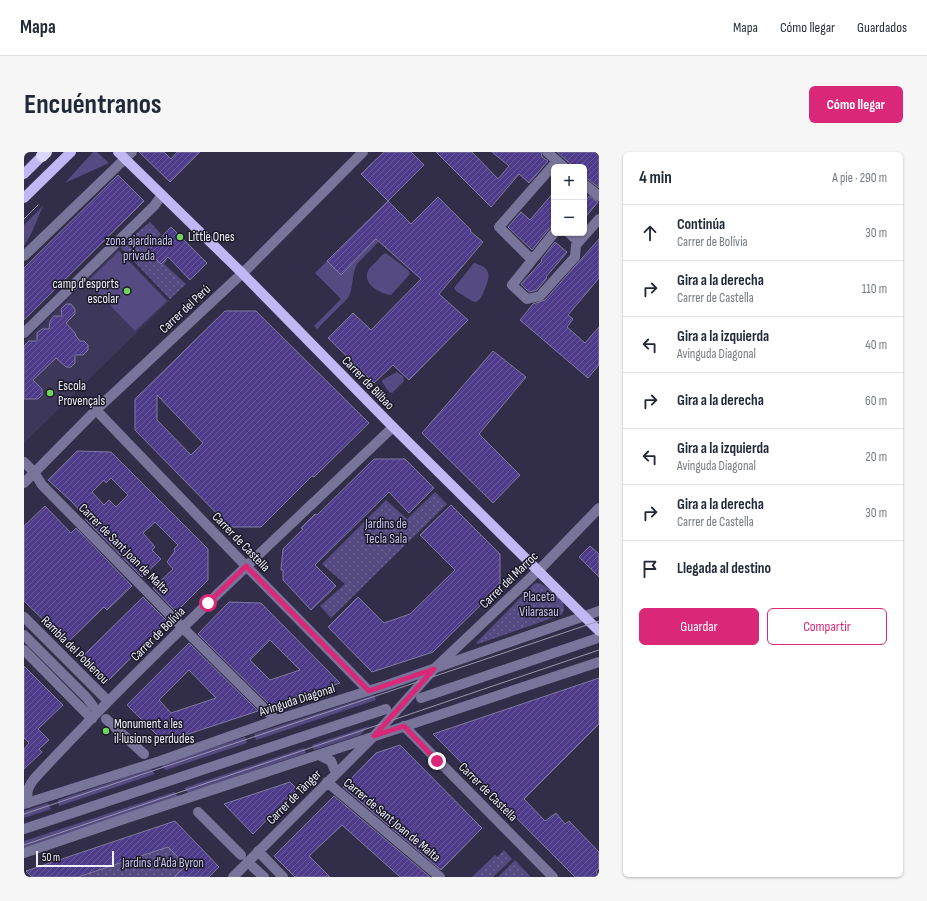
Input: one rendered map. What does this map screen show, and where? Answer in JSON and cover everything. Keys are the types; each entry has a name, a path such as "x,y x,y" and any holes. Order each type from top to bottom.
{"main road":[{"path":"24,198 71,152"},
{"path":"24,174 44,154"},
{"name":"Carrer de Bilbao","path":"125,154 162,195 242,273 392,427 538,570 583,616 597,635"}],"street":[{"name":"Carrer del Perú","path":"24,483 96,410 242,273 363,152"},
{"path":"547,152 561,164"},
{"path":"24,256 125,154"},
{"path":"532,260 499,227 551,174"},
{"path":"587,190 599,196"},
{"path":"24,333 154,206 162,195"},
{"path":"552,236 512,285 527,299 540,296 575,257 576,245 599,219"},
{"path":"572,236 579,242"},
{"name":"Carrer de Castella","path":"96,410 369,691"},
{"name":"Carrer de Bolívia","path":"26,804 28,788 31,783 108,701 246,566 392,427"},
{"name":"Carrer de Sant Joan de Malta","path":"24,462 34,472 42,485 182,628 276,720"},
{"name":"Carrer del Marroc","path":"374,736 434,669 538,570 599,508"},
{"name":"Avinguda Diagonal","path":"26,804 160,761 276,720 369,691 599,611"},
{"name":"Rambla del Poblenou","path":"24,617 108,701"},
{"name":"Rambla del Poblenou","path":"24,634 93,706"},
{"path":"421,698 597,635"},
{"path":"24,650 92,719"},
{"path":"24,853 599,662"},
{"path":"24,829 386,709"},
{"path":"106,719 144,754"},
{"name":"Carrer de Castella","path":"404,726 553,877"},
{"name":"Carrer de Tànger","path":"237,876 258,851 374,736"},
{"path":"319,755 331,761 336,773"},
{"name":"Carrer de Sant Joan de Malta","path":"328,782 440,877"},
{"path":"198,812 241,855"},
{"path":"258,851 283,877"},
{"path":"253,867 264,877"}],"shaded area":[{"name":"Escola Provençals","path":"118,249 169,301 24,443 24,343"}],"green space":[{"path":"93,152 97,152 109,163 65,183"},
{"path":"43,206 31,234 24,246 24,225"},
{"path":"401,214 404,216 357,264 348,298 317,329 314,326 341,299 315,273 327,261 341,275"},
{"name":"zona ajardinada privada","path":"150,222 161,234 153,245 167,260 164,264 186,284 170,299 120,247"},
{"name":"camp d'esports escolar","path":"119,251 167,301 135,331 87,282"},
{"path":"386,253 408,270 410,274 391,295 378,291 368,282 367,278 370,268 383,254"},
{"path":"474,263 487,270 488,274 488,281 483,294 476,302 456,291 454,288"},
{"path":"397,372 403,376 404,381 392,393 389,392 382,380"},
{"name":"Jardins de Tecla Sala","path":"435,492 447,504 331,618 320,606 345,584 322,564 386,500 407,519"},
{"name":"Placeta Vilarasau","path":"537,583 555,594 563,603 564,609 561,615 478,644 476,643 534,584"},
{"path":"374,695 376,700 256,740 254,734"},
{"path":"369,726 360,735 314,750 312,745"},
{"path":"245,737 247,743 166,770 161,765"},
{"path":"304,748 306,753 188,793 184,788"},
{"path":"151,769 155,774 59,806 58,800"},
{"path":"174,792 178,796 24,848 24,841"},
{"path":"48,803 51,809 24,818 24,811"},
{"name":"Jardins d'Ada Byron","path":"168,847 198,877 177,877 175,875 174,877 78,877"},
{"path":"504,850 512,859 493,877 472,877 495,855 497,857"},
{"path":"515,860 531,877 498,877"}],"building":[{"path":"139,152 164,152 171,159 177,152 200,152 170,182"},
{"path":"384,152 411,152 424,165 388,201 361,174"},
{"path":"436,152 472,152 498,179 509,166 492,152 541,152 542,157 548,161 529,183 519,174 491,207"},
{"path":"557,152 599,152 599,188 587,178 587,164 571,164"},
{"path":"118,175 144,201 24,320 24,268"},
{"path":"551,196 551,227 532,250 508,227 521,212 530,220"},
{"path":"589,196 598,202 587,215 587,200"},
{"path":"438,197 471,230 470,231 483,242 439,294 468,320 409,380 393,365 374,383 328,338 353,313 371,330 421,279 376,239 341,275 327,261 388,201 411,224"},
{"path":"171,227 207,263 190,280 168,257 161,264 148,251"},
{"path":"599,239 599,278 568,315 573,319 567,327 585,343 599,327 599,365 588,378 520,320 533,304 545,300"},
{"path":"555,242 567,252 537,290 529,292 521,284 542,261 541,260"},
{"path":"66,304 71,304 75,309 75,314 66,323 80,341 84,341 88,345 88,350 83,355 75,355 75,363 71,367 66,367 56,358 33,380 42,389 42,395 38,399 24,399 24,346 29,341 37,341 37,333 42,329 49,329 50,321 54,316 62,316 61,309"},
{"path":"225,311 256,311 369,423 314,477 312,476 261,527 230,527 135,430 135,399","holes":["157,395 203,443 191,455 157,420"]},
{"path":"493,351 526,377 479,434 520,475 493,503 422,433"},
{"path":"77,451 111,452 208,549 208,580 176,612 153,588 173,569 167,562 178,545 155,522 143,533 155,547 152,550 161,559 142,577 85,519 87,518 70,500 48,480","holes":["111,478 128,495 116,507 109,500 104,505 92,492 104,480 106,483"]},
{"path":"374,459 405,459 434,488 409,513 389,492 322,558 315,565 336,586 311,610 283,580 283,570 281,570 283,549 303,529 301,528 315,514 317,515"},
{"path":"451,505 500,554 500,586 433,652 372,672 328,627 358,597 384,623 410,614 455,570 420,535"},
{"path":"45,506 71,533 76,528 132,586 107,610 104,607 67,643 24,601 24,526"},
{"path":"590,546 599,554 599,577 579,557"},
{"path":"143,597 167,621 106,683 81,658"},
{"path":"229,602 261,603 340,683 271,706 198,634","holes":["270,640 300,670 270,680 250,660"]},
{"path":"189,643 258,711 164,742 127,705","holes":["189,670 216,698 171,713 159,700"]},
{"path":"24,666 63,705 38,729 49,740 39,749 42,752 24,769 24,749 29,743 24,738"},
{"path":"599,678 599,724 524,799 545,821 556,813 565,824 569,821 599,852 599,868 596,872 599,877 575,877 433,734"},
{"path":"400,745 482,828 441,870 343,787 376,753"},
{"path":"290,782 297,789 253,834 224,804"},
{"path":"334,796 430,877 400,877 342,825 309,856 330,877 295,877 274,856"},
{"path":"175,821 219,867 209,877 174,877 186,865 168,847 78,877 32,877 26,871"}],"tram line":[{"path":"24,219 38,205"},
{"path":"24,814 599,621"},
{"path":"24,845 599,650"}],"place":[{"name":"Little Ones","path":"180,237"},
{"name":"camp d'esports escolar","path":"127,291"},
{"name":"Escola Provençals","path":"50,393"},
{"name":"Monument a les il·lusions perdudes","path":"106,731"}],"route":[{"path":"208,603 246,566 369,691 434,669 374,736 404,726 437,761"}]}
